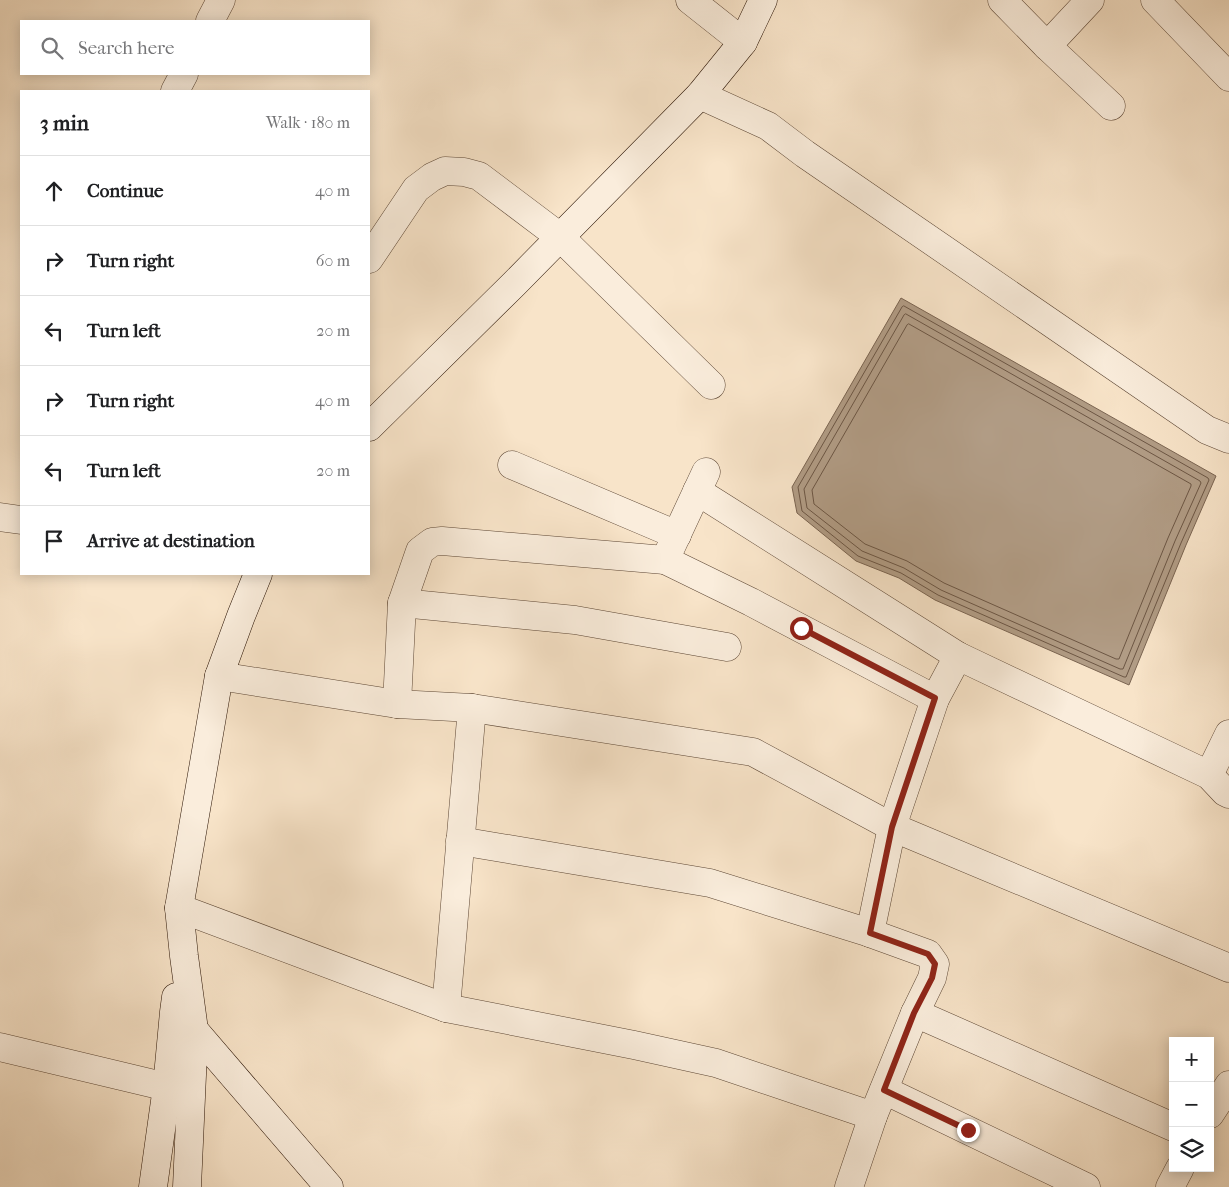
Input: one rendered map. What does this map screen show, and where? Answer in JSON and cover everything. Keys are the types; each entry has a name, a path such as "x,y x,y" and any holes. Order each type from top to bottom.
{"street":[{"path":"211,20 221,0"},
{"path":"690,0 743,42"},
{"path":"370,427 700,95 743,42 763,0"},
{"path":"1002,0 1047,46 1111,106"},
{"path":"1047,46 1090,0"},
{"path":"1155,0 1229,77"},
{"path":"176,90 183,75"},
{"path":"700,95 768,126 805,154 1207,430 1229,439"},
{"path":"370,258 416,189 432,177 445,171 464,172 479,176 560,237 711,385"},
{"path":"512,465 677,535"},
{"path":"665,560 701,482 958,656 1209,775 1229,794"},
{"path":"0,517 20,520"},
{"path":"397,704 402,603 420,551 432,542 442,541 665,560 751,602 935,698"},
{"path":"187,1187 194,1030 179,908 219,676 258,575"},
{"path":"402,603 574,620 728,647"},
{"path":"870,933 892,827 935,698 958,656"},
{"path":"219,676 397,704 472,708 753,752 892,827 1229,968"},
{"path":"446,1008 472,708"},
{"path":"1209,775 1229,734"},
{"path":"460,841 710,883 870,933 928,954 935,964 932,978 914,1013 873,1116 850,1187"},
{"path":"179,908 446,1008 716,1063 873,1116"},
{"path":"153,1187 167,1087 174,1012 184,956"},
{"path":"174,1012 194,1030 330,1187"},
{"path":"914,1013 1169,1125"},
{"path":"0,1047 167,1087"},
{"path":"1214,1108 1229,1084"},
{"path":"884,1090 1086,1187"},
{"path":"1170,1187 1178,1172"}],"water":[{"path":"901,298 1216,476 1129,685 935,600 899,578 856,561 797,513 792,487"}],"route":[{"path":"801,628 935,698 892,827 870,933 928,954 935,964 932,978 914,1013 884,1090 968,1130"}]}
